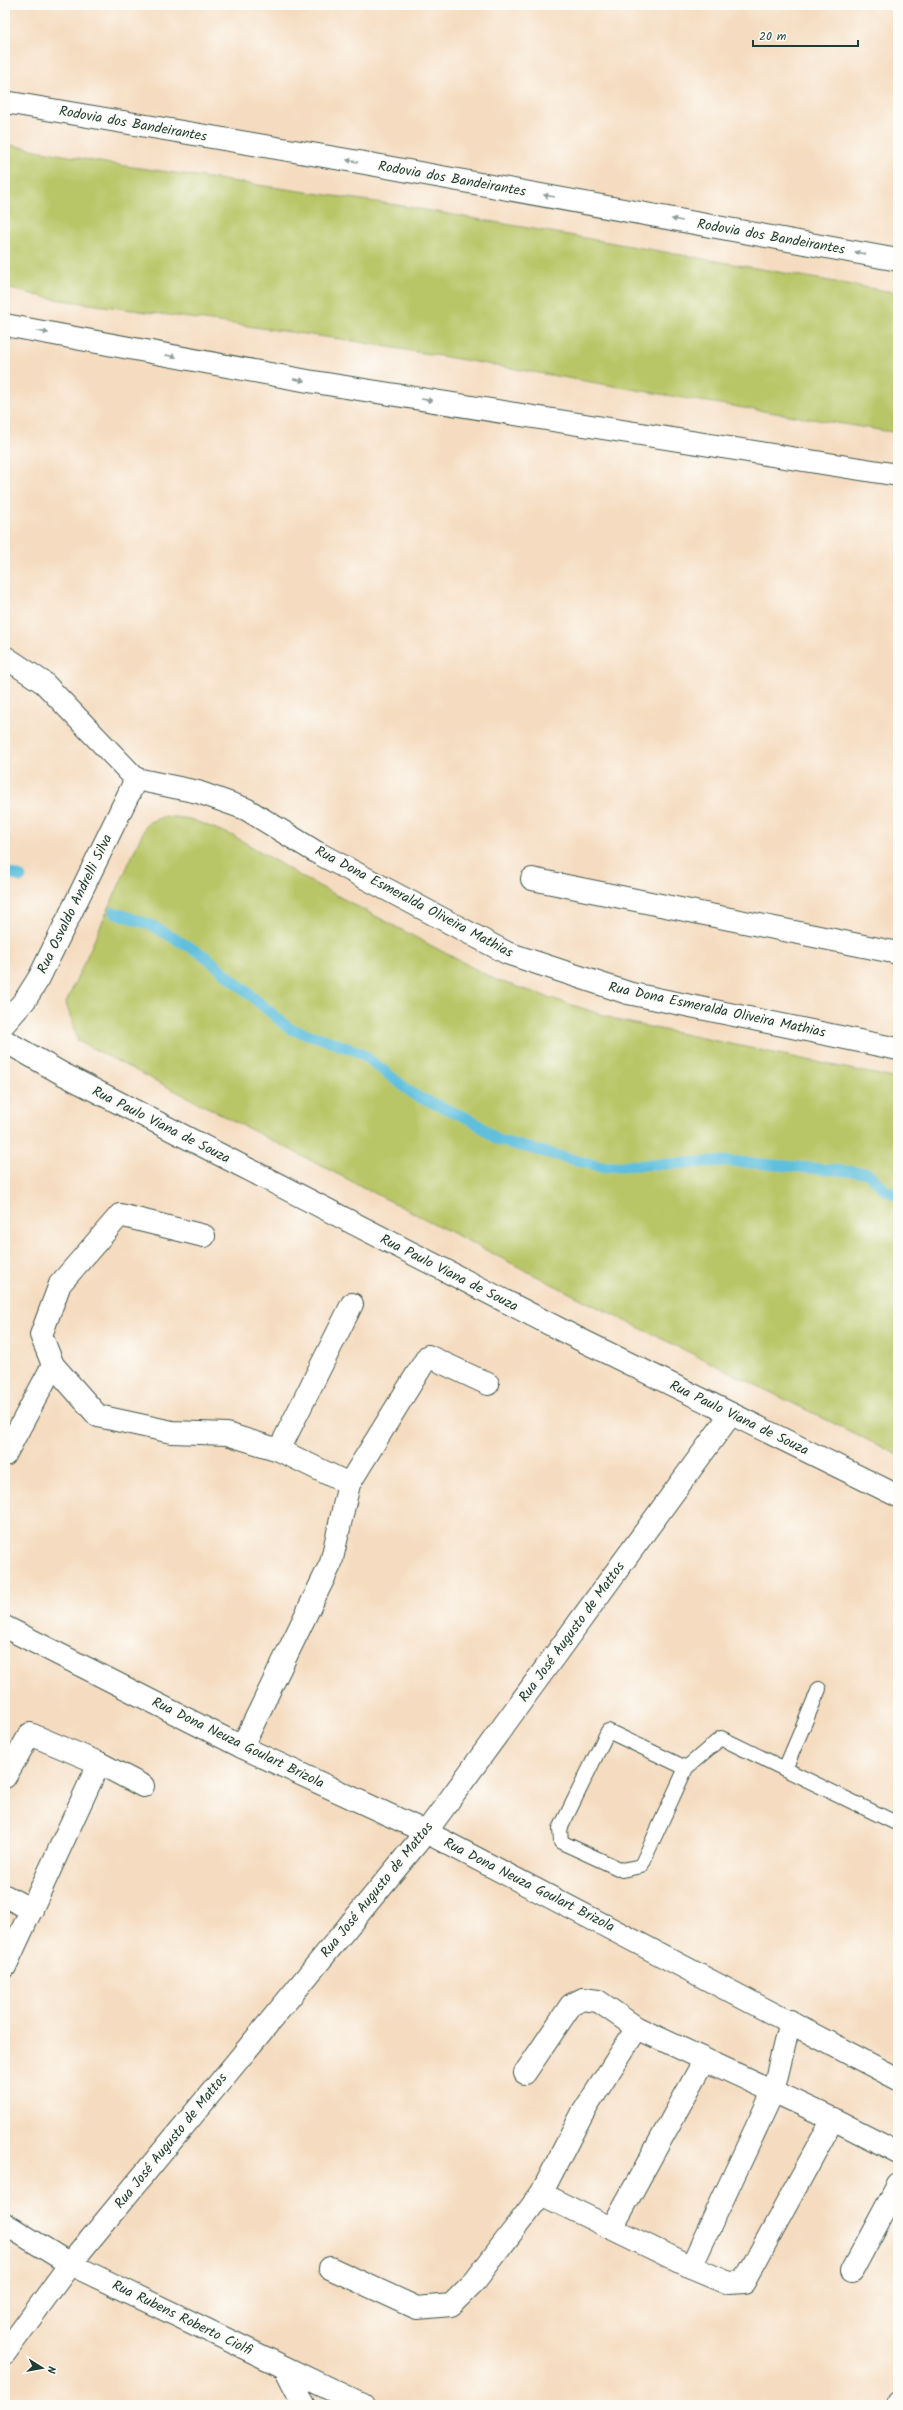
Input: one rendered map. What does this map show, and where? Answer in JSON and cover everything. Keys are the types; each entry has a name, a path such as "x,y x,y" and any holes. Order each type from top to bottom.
{"main road":[{"name":"Rodovia dos Bandeirantes","path":"5,102 359,162 898,260"},
{"path":"5,325 308,381 898,475"},
{"path":"5,657 44,683 136,779"},
{"name":"Rua Osvaldo Andrelli Silva","path":"5,1023 25,1000 39,978 136,779"},
{"name":"Rua Dona Esmeralda Oliveira Mathias","path":"136,779 198,792 246,809 316,852 507,953 628,994 898,1049"},
{"path":"532,879 898,953"},
{"name":"Rua Paulo Viana de Souza","path":"5,1041 61,1073 571,1335 898,1496"},
{"path":"204,1236 120,1215 60,1284 41,1335 53,1364 98,1416 172,1432 227,1434 279,1450 349,1484"},
{"path":"279,1450 352,1304"},
{"path":"242,1747 331,1564 349,1484 428,1356 488,1384"},
{"path":"5,1455 53,1364"},
{"name":"Rua José Augusto de Mattos","path":"5,2353 70,2264 426,1832 731,1414"},
{"name":"Rua Dona Neuza Goulart Brizola","path":"5,1627 242,1747 426,1832 898,2079"},
{"path":"5,1777 30,1734 98,1762 143,1786"},
{"path":"5,1967 98,1762"},
{"path":"5,1896 32,1910"},
{"path":"525,2073 570,2005 583,1999 598,2001 637,2028 704,2061 833,2119 898,2152"},
{"path":"691,2267 773,2092 790,2022"},
{"path":"330,2268 417,2308 451,2304 475,2281 541,2194 582,2114 637,2028"},
{"path":"612,2228 704,2061"},
{"path":"541,2194 691,2267 729,2283 744,2282 833,2119"},
{"path":"852,2271 898,2186"},
{"name":"Rua Rubens Roberto Ciolfi","path":"5,2224 70,2264 363,2405"},
{"path":"285,2368 304,2405"}],"lane":[{"path":"785,1769 819,1689"},
{"path":"686,1768 608,1731 560,1829 561,1842 622,1870 641,1866 686,1768 721,1738 897,1820"}],"green space":[{"path":"5,144 105,163 397,205 898,293 898,433 689,399 354,341 54,299 5,288"},
{"path":"165,816 190,819 234,836 302,877 496,980 621,1021 898,1079 898,1455 587,1302 78,1041 66,1003 147,823"}],"waterway":[{"path":"5,872 21,877"},
{"path":"114,912 153,926 205,956 290,1029 321,1038 361,1053 416,1096 472,1120 498,1140 602,1167 728,1161 868,1173 885,1190 898,1196"}]}
